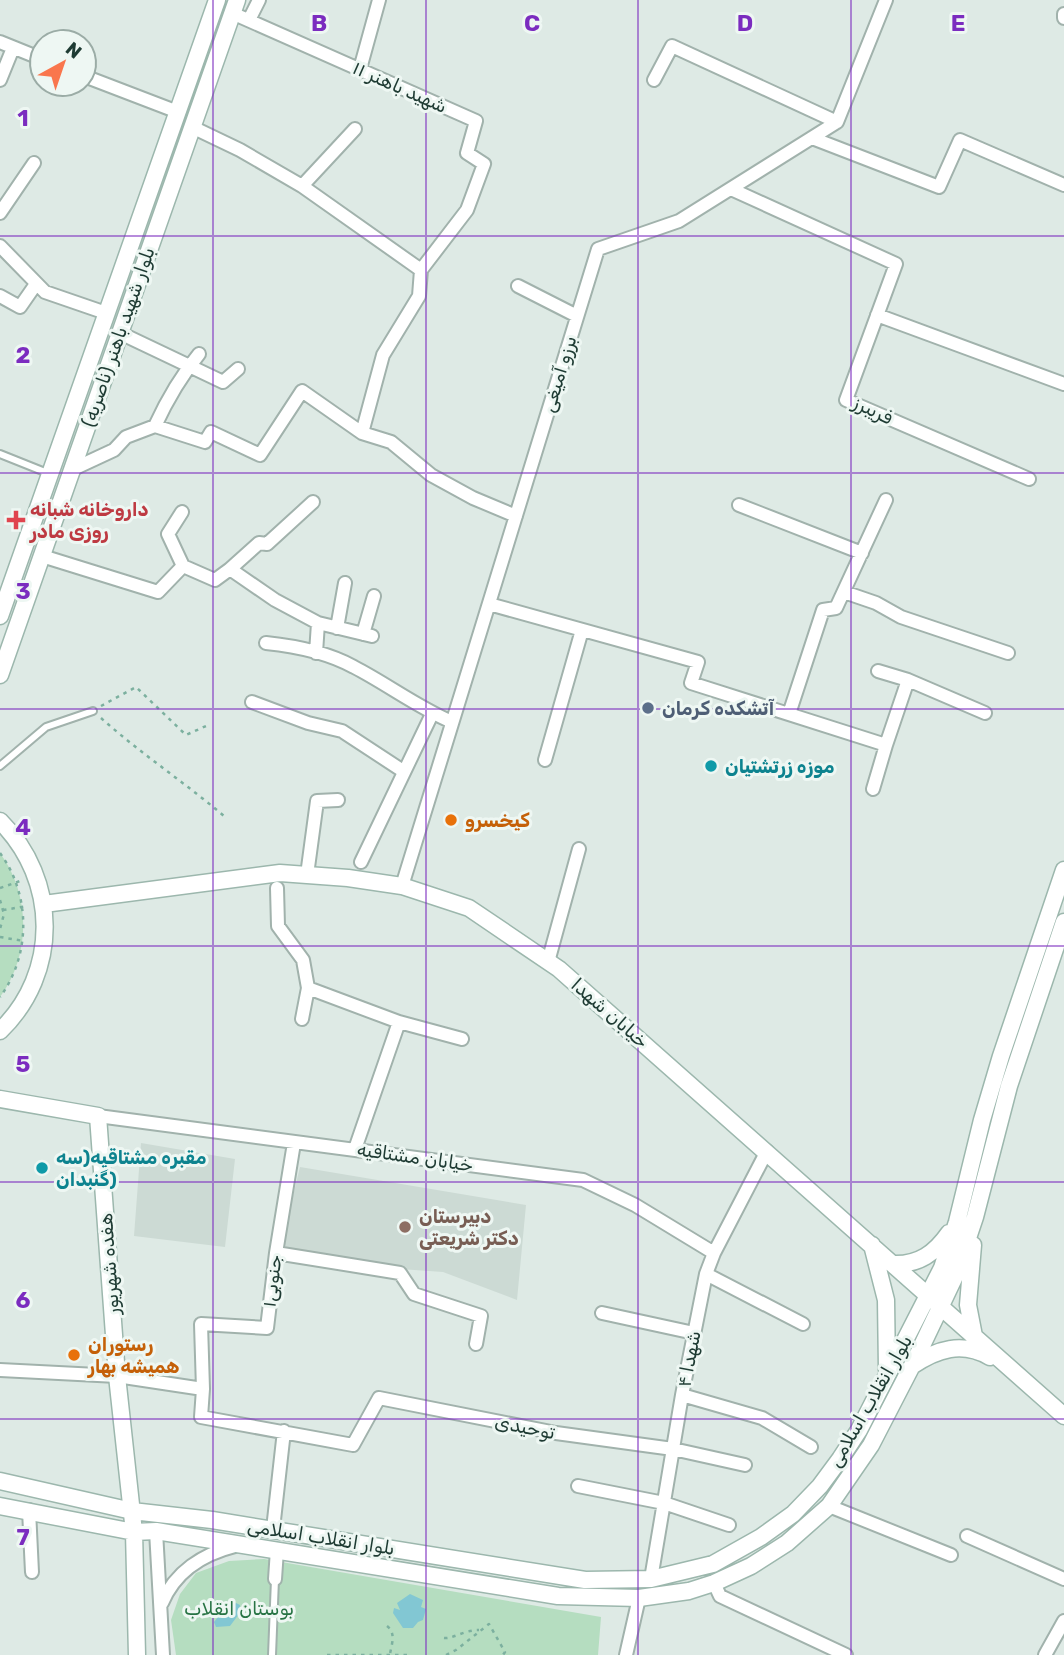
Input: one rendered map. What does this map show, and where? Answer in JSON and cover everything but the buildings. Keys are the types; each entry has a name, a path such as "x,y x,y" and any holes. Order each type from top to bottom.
{"main road":[{"name":"بلوار شهید باهنر (ناصریه)","path":"0,616 5,584 51,474 217,0"},
{"name":"بلوار شهید باهنر (ناصریه)","path":"0,675 235,7"},
{"path":"123,263 142,270"},
{"path":"0,821 20,844 36,875 44,904 44,944 36,978 19,1009 0,1031"},
{"name":"بلوار انقلاب اسلامی","path":"0,1481 132,1511 273,1529 563,1577 617,1581 651,1579 713,1564 761,1537 793,1514 841,1459 942,1268 957,1222 1001,1056 1064,870"},
{"name":"خیابان شهدا","path":"44,904 280,873 402,886 469,908 548,962 766,1151 1064,1416"},
{"name":"بلوار انقلاب اسلامی","path":"0,1506 134,1532 156,1531 536,1593 578,1597 639,1598 677,1593 714,1583 751,1566 778,1549 829,1506 871,1445 942,1307 976,1214 1009,1086 1064,922"},
{"path":"0,1099 98,1116"},
{"name":"هفده شهریور","path":"98,1116 117,1376 134,1532 137,1655"},
{"path":"974,1155 990,1159"},
{"path":"974,1336 968,1305 976,1214"},
{"path":"893,1264 906,1265 929,1256 957,1222"},
{"path":"872,1245 886,1300 887,1376"},
{"path":"912,1366 934,1353 954,1347 979,1350 1011,1369"}],"street":[{"path":"249,20 259,0"},
{"path":"360,69 379,0"},
{"path":"654,80 672,46 837,122 885,1"},
{"name":"شهید باهنر ۱۱","path":"235,7 249,20 476,121 467,153 484,164 467,210 421,270"},
{"path":"0,42 28,54"},
{"path":"0,80 13,48"},
{"path":"98,81 178,112"},
{"name":"برزو آمیغی","path":"402,886 597,249 679,220 837,122"},
{"path":"192,127 240,150 302,186 421,270 419,296 383,355 362,433"},
{"path":"302,186 355,129"},
{"path":"812,138 939,187 960,139 1064,185"},
{"path":"0,213 34,163"},
{"name":"فریبرز","path":"731,189 897,264 846,400 1029,479"},
{"path":"0,246 45,292 106,313"},
{"path":"0,296 20,307 36,284"},
{"path":"518,286 577,316"},
{"path":"877,315 1064,384"},
{"path":"120,333 223,382 238,369"},
{"path":"155,426 172,390 199,354"},
{"path":"71,470 114,450 126,437 155,426 205,442 211,432 260,455 302,391 362,433 391,442 431,475 473,498 516,516"},
{"path":"789,714 823,610 836,608 886,500"},
{"path":"182,512 168,534 183,566 215,580 259,543 267,544 313,502"},
{"path":"740,505 862,552"},
{"path":"42,556 158,592 183,566"},
{"path":"230,569 275,600 318,623 368,635 374,596"},
{"path":"337,628 345,583"},
{"path":"844,592 876,603 901,617 1008,653"},
{"path":"489,604 698,662 691,683 886,745"},
{"path":"316,653 318,623"},
{"path":"545,760 582,630"},
{"path":"266,643 296,646 352,666 452,722"},
{"path":"878,671 908,680 985,713"},
{"path":"873,789 908,680"},
{"path":"252,702 308,723 342,732 403,771"},
{"path":"361,862 432,713"},
{"path":"307,875 317,801 338,800"},
{"path":"548,962 579,849"},
{"path":"277,888 278,926 303,960 308,988 302,1019"},
{"path":"308,988 400,1021 462,1039"},
{"path":"355,1149 400,1021"},
{"name":"خیابان مشتاقیه","path":"98,1116 583,1180 635,1205 714,1253"},
{"name":"جنوبی۱","path":"203,1389 201,1324 267,1328 275,1253 294,1143"},
{"name":"شهدا ۴","path":"651,1579 682,1395 706,1274 766,1151"},
{"path":"275,1253 400,1273 414,1294 481,1316 476,1344"},
{"path":"706,1274 803,1324"},
{"path":"603,1313 694,1333"},
{"path":"0,1370 117,1376 203,1389 201,1417 284,1431 273,1529"},
{"path":"682,1395 762,1418 811,1447"},
{"name":"توحیدی","path":"284,1431 353,1445 379,1398 556,1433 673,1449 745,1465"},
{"path":"578,1486 664,1503 729,1525"},
{"path":"829,1506 951,1555"},
{"path":"29,1510 32,1572"},
{"path":"156,1531 163,1655"},
{"path":"967,1536 1064,1580"},
{"path":"160,1607 167,1591 186,1569 218,1550 240,1545"},
{"path":"275,1579 276,1550"},
{"path":"714,1583 720,1596 846,1655"},
{"path":"626,1655 639,1598"},
{"path":"1045,1655 1064,1621"}],"lane":[{"path":"0,454 51,474"},
{"path":"0,766 46,727 93,711"},
{"path":"272,1655 275,1579"}],"path":[{"path":"206,726 186,735 136,687 93,711 128,742 184,782 224,816"},
{"path":"0,853 16,883 22,907 23,940 16,968 0,997"},
{"path":"0,888 36,875"},
{"path":"0,900 3,910 0,929"},
{"path":"3,910 44,904"},
{"path":"0,937 44,944"},
{"path":"446,1655 489,1624 505,1652 503,1655"},
{"path":"387,1626 393,1635 390,1654"},
{"path":"444,1638 450,1639 460,1632 479,1630"},
{"path":"327,1655 410,1655"}],"shaded area":[{"path":"141,1143 235,1159 225,1247 134,1236"},
{"name":"دبیرستان دکتر شریعتی","path":"300,1167 526,1205 517,1300 443,1272 400,1269 280,1249"}],"green space":[{"path":"0,853 17,887 23,925 17,963 0,997"},
{"name":"بوستان انقلاب","path":"264,1559 601,1617 598,1655 176,1655 171,1620 180,1594 196,1573 229,1561"}],"water":[{"path":"410,1594 423,1600 421,1607 426,1609 423,1620 413,1628 403,1628 393,1613 394,1608 400,1610 397,1603"},
{"path":"224,1605 240,1605 239,1614 230,1626 216,1627 214,1622 218,1617 217,1610"}],"place":[{"name":"داروخانه شبانه روزی مادر","path":"16,520"},
{"name":"آتشکده کرمان","path":"648,708"},
{"name":"موزه زرتشتیان","path":"711,766"},
{"name":"کیخسرو","path":"451,820"},
{"name":"مقبره مشتاقیه(سه گنبدان)","path":"42,1168"},
{"name":"دبیرستان دکتر شریعتی","path":"405,1227"},
{"name":"رستوران همیشه بهار","path":"74,1355"}]}
